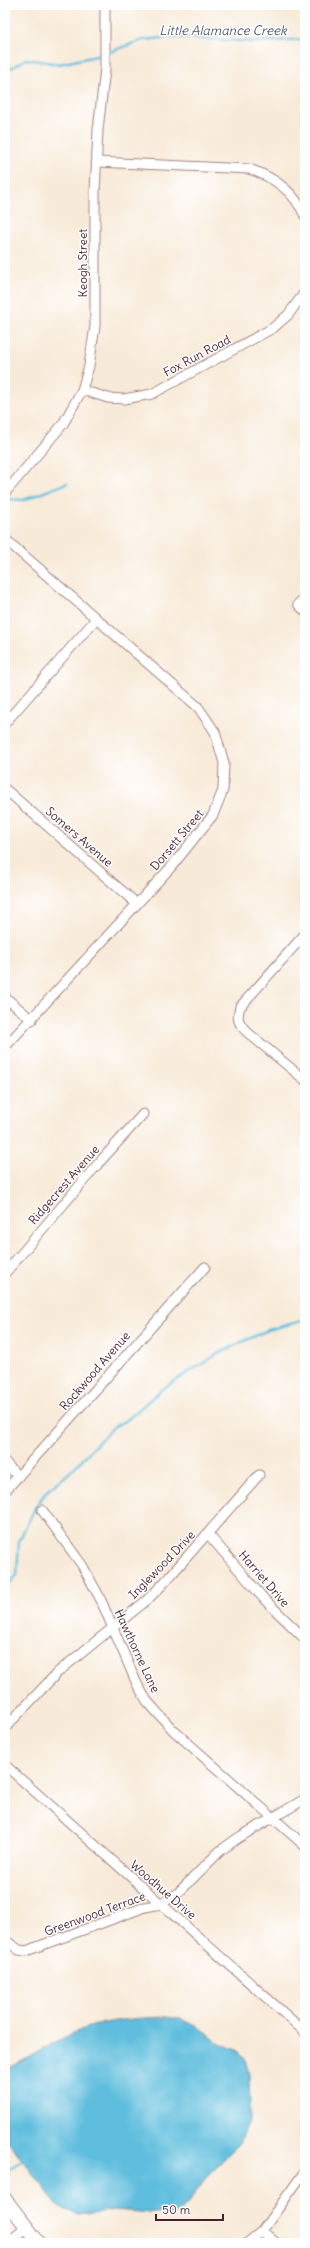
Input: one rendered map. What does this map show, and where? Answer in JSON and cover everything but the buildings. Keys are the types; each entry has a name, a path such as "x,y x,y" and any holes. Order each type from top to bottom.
{"street":[{"name":"Keogh Street","path":"5,493 53,438 82,390 89,366 95,326 95,192 98,130 105,69 105,5"},
{"path":"97,162 249,169 263,174 282,186 295,199 305,216"},
{"name":"Fox Run Road","path":"82,390 102,397 118,399 134,398 152,394 273,328 288,315 305,292"},
{"name":"Dorsett Street","path":"5,539 198,708 215,732 224,763 222,790 213,815 172,866 32,1020 5,1047"},
{"path":"5,723 96,619"},
{"name":"Somers Avenue","path":"5,788 137,904"},
{"path":"305,934 240,1007 237,1015 239,1025 305,1080"},
{"path":"5,997 32,1020"},
{"name":"Ridgecrest Avenue","path":"5,1274 96,1165 143,1114"},
{"name":"Rockwood Avenue","path":"5,1491 205,1267"},
{"path":"5,1462 18,1477"},
{"name":"Inglewood Drive","path":"5,1728 58,1672 152,1595 208,1534 259,1475"},
{"name":"Hawthorne Lane","path":"42,1510 82,1565 113,1628 137,1684 156,1713 305,1846"},
{"name":"Harriet Drive","path":"208,1534 264,1599 305,1639"},
{"name":"Woodhue Drive","path":"5,1765 305,2032"},
{"name":"Greenwood Terrace","path":"5,1940 19,1950 26,1951 144,1907 162,1904 178,1893 220,1851 272,1817 305,1799"},
{"path":"247,2243 262,2231 305,2170"},
{"path":"5,2199 39,2243"},
{"path":"7,2243 27,2227"},
{"path":"262,2231 276,2243"}],"water":[{"path":"166,2017 181,2019 203,2030 216,2041 236,2050 245,2059 249,2075 250,2119 239,2143 206,2178 181,2210 173,2215 115,2210 79,2215 67,2211 56,2203 5,2137 5,2070 72,2033 96,2025 139,2018"}],"waterway":[{"name":"Little Alamance Creek","path":"5,72 26,59 59,64 101,55 143,40 172,37 258,42 305,39"},
{"path":"5,499 24,500 67,483"},
{"path":"5,1589 17,1575 19,1541 36,1506 47,1491 68,1474 112,1428 128,1419 162,1389 221,1352 268,1330 305,1320"},
{"path":"5,2172 25,2158"}]}
